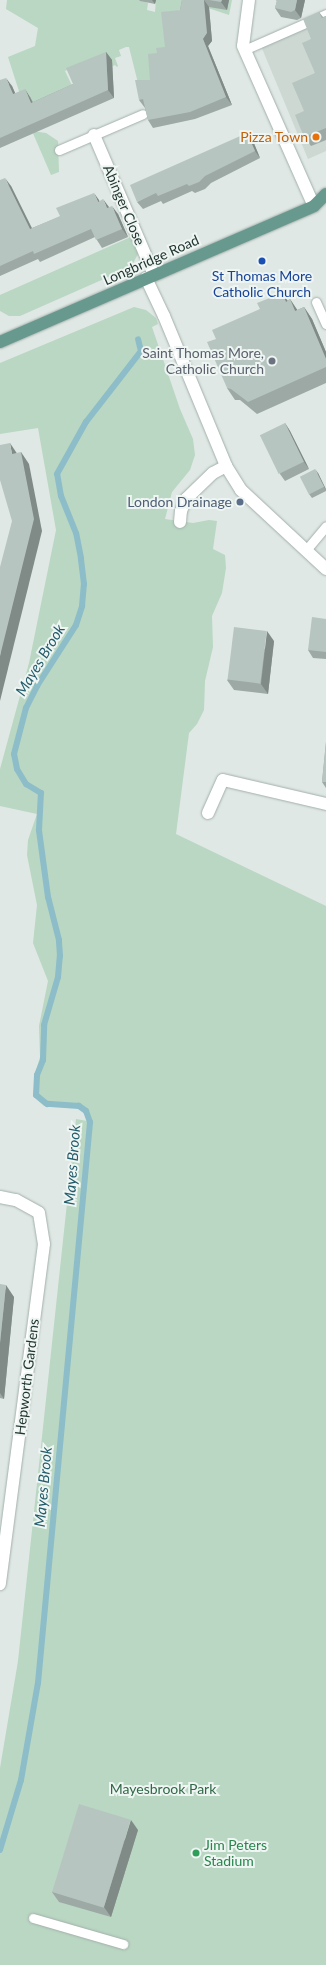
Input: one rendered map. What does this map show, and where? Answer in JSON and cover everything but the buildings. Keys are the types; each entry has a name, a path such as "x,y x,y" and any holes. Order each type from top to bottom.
{"main road":[{"name":"Longbridge Road","path":"1,341 150,276 320,207 326,194"}],"street":[{"path":"249,0 242,40 244,50 320,207"},
{"name":"Abinger Close","path":"94,135 150,276 164,316 226,466 240,490 254,506 306,550 326,570"},
{"path":"180,522 180,511 186,499 213,474 226,466"},
{"path":"208,813 223,780 326,804"},
{"name":"Hepworth Gardens","path":"0,1197 16,1200 39,1213 44,1244 0,1584"}],"lane":[{"path":"244,50 326,14"},
{"path":"59,150 143,114"},
{"path":"316,302 326,324"},
{"path":"306,550 326,526"},
{"path":"33,1918 123,1944"}],"shaded area":[{"path":"325,19 326,151 308,159 261,46"}],"green space":[{"path":"7,0 140,0 148,3 147,10 155,12 156,0 232,0 229,15 205,7 178,10 155,81 139,87 129,47 126,47 119,50 121,56 115,58 117,67 115,65 95,74 89,61 65,71 76,94 27,116 8,57 35,46 38,28 6,9"},
{"path":"32,131 46,133 58,141 59,172 51,175"},
{"path":"133,236 138,254 131,267 20,316 9,316 0,311 0,295"},
{"name":"Mayesbrook Park","path":"134,307 146,310 156,318 158,324 152,327 180,409 193,439 195,455 190,470 172,492 165,519 193,523 209,520 217,521 213,549 225,555 226,568 222,593 212,616 213,647 205,681 204,710 197,724 189,733 176,834 326,906 326,1965 0,1965 0,1768 18,1661 76,1119 87,1121 84,1111 79,1107 44,1106 35,1098 34,1077 40,1057 39,1026 48,981 33,943 37,905 27,855 28,840 37,814 0,806 0,769 29,663 56,530 38,428 0,434 0,363"}],"waterway":[{"name":"Mayes Brook","path":"0,1850 21,1780 38,1683 90,1122 86,1111 79,1106 47,1104 36,1095 37,1075 43,1060 44,1025 58,977 60,956 59,940 48,897 39,830 41,793 26,784 17,769 14,754 26,708 37,686 76,625 82,606 84,584 81,558 76,533 61,496 57,474 86,422 141,351 138,339"}],"place":[{"name":"Pizza Town","path":"316,137"},
{"name":"St Thomas More Catholic Church","path":"262,261"},
{"name":"Saint Thomas More, Catholic Church","path":"272,361"},
{"name":"London Drainage","path":"240,502"},
{"name":"Jim Peters Stadium","path":"196,1853"}]}
